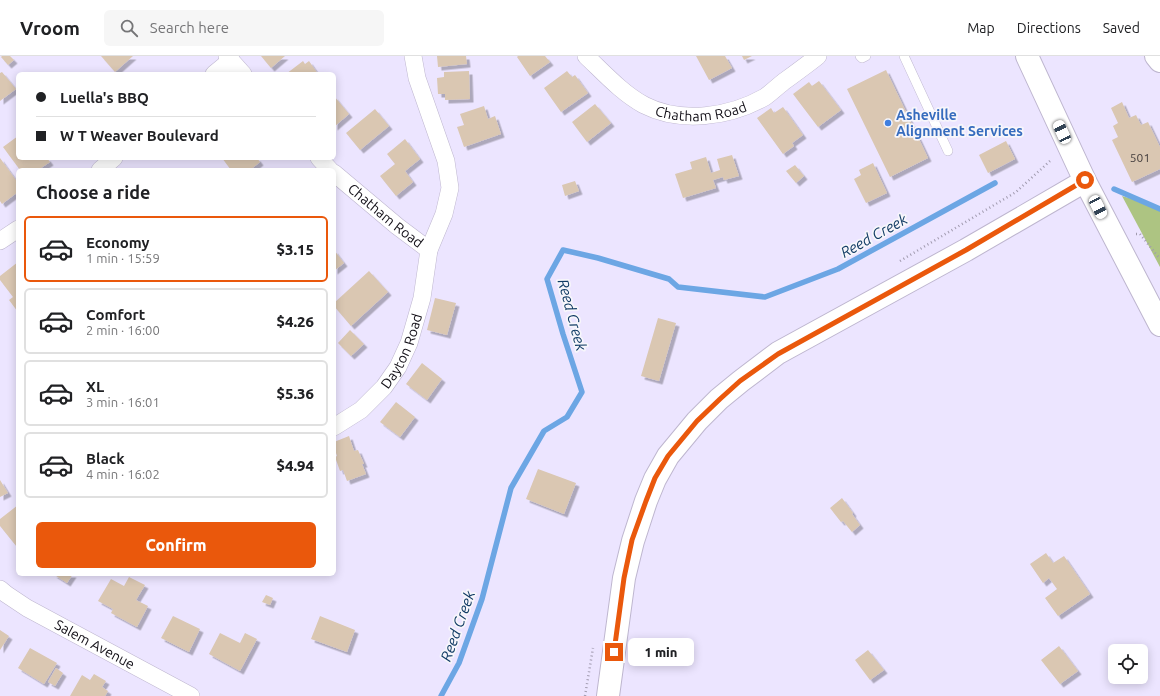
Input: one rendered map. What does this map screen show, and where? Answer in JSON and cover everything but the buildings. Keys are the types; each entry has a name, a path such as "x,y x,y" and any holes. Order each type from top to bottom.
{"main road":[{"path":"1027,56 1085,180 1160,325"},
{"path":"1156,56 1160,61"},
{"path":"608,696 624,578 632,540 655,478 668,456 697,421 740,381 778,354 966,250 1085,180"}],"street":[{"name":"Chatham Road","path":"336,175 428,250 444,214 450,188 446,161 417,78 413,56"},
{"name":"Chatham Road","path":"586,56 627,93 644,105 661,112 679,115 706,116 730,112 749,105 766,96 818,56"},
{"path":"216,72 229,58 241,72"},
{"path":"102,168 112,160"},
{"path":"321,160 328,168"},
{"path":"0,241 16,229"},
{"name":"Dayton Road","path":"336,426 361,410 384,387 398,367 409,343 422,298 428,250"},
{"name":"Salem Avenue","path":"0,589 27,608 191,696"}],"lane":[{"path":"860,56 862,58 866,56"},
{"path":"904,56 948,151"}],"path":[{"path":"1135,234 1140,234 1160,259"}],"green space":[{"path":"1122,196 1160,207 1160,267"}],"waterway":[{"name":"Reed Creek","path":"441,696 459,663 482,599 511,488 544,431 567,417 582,392 547,279 563,250 598,258 669,279 678,287 765,297 838,269 995,183"},
{"name":"Reed Creek","path":"1114,189 1160,209"}],"place":[{"name":"Asheville Alignment Services","path":"888,123"}],"route":[{"path":"614,652 624,578 632,540 646,501 655,478 668,456 697,421 740,381 778,354 966,250 1085,180"}]}
